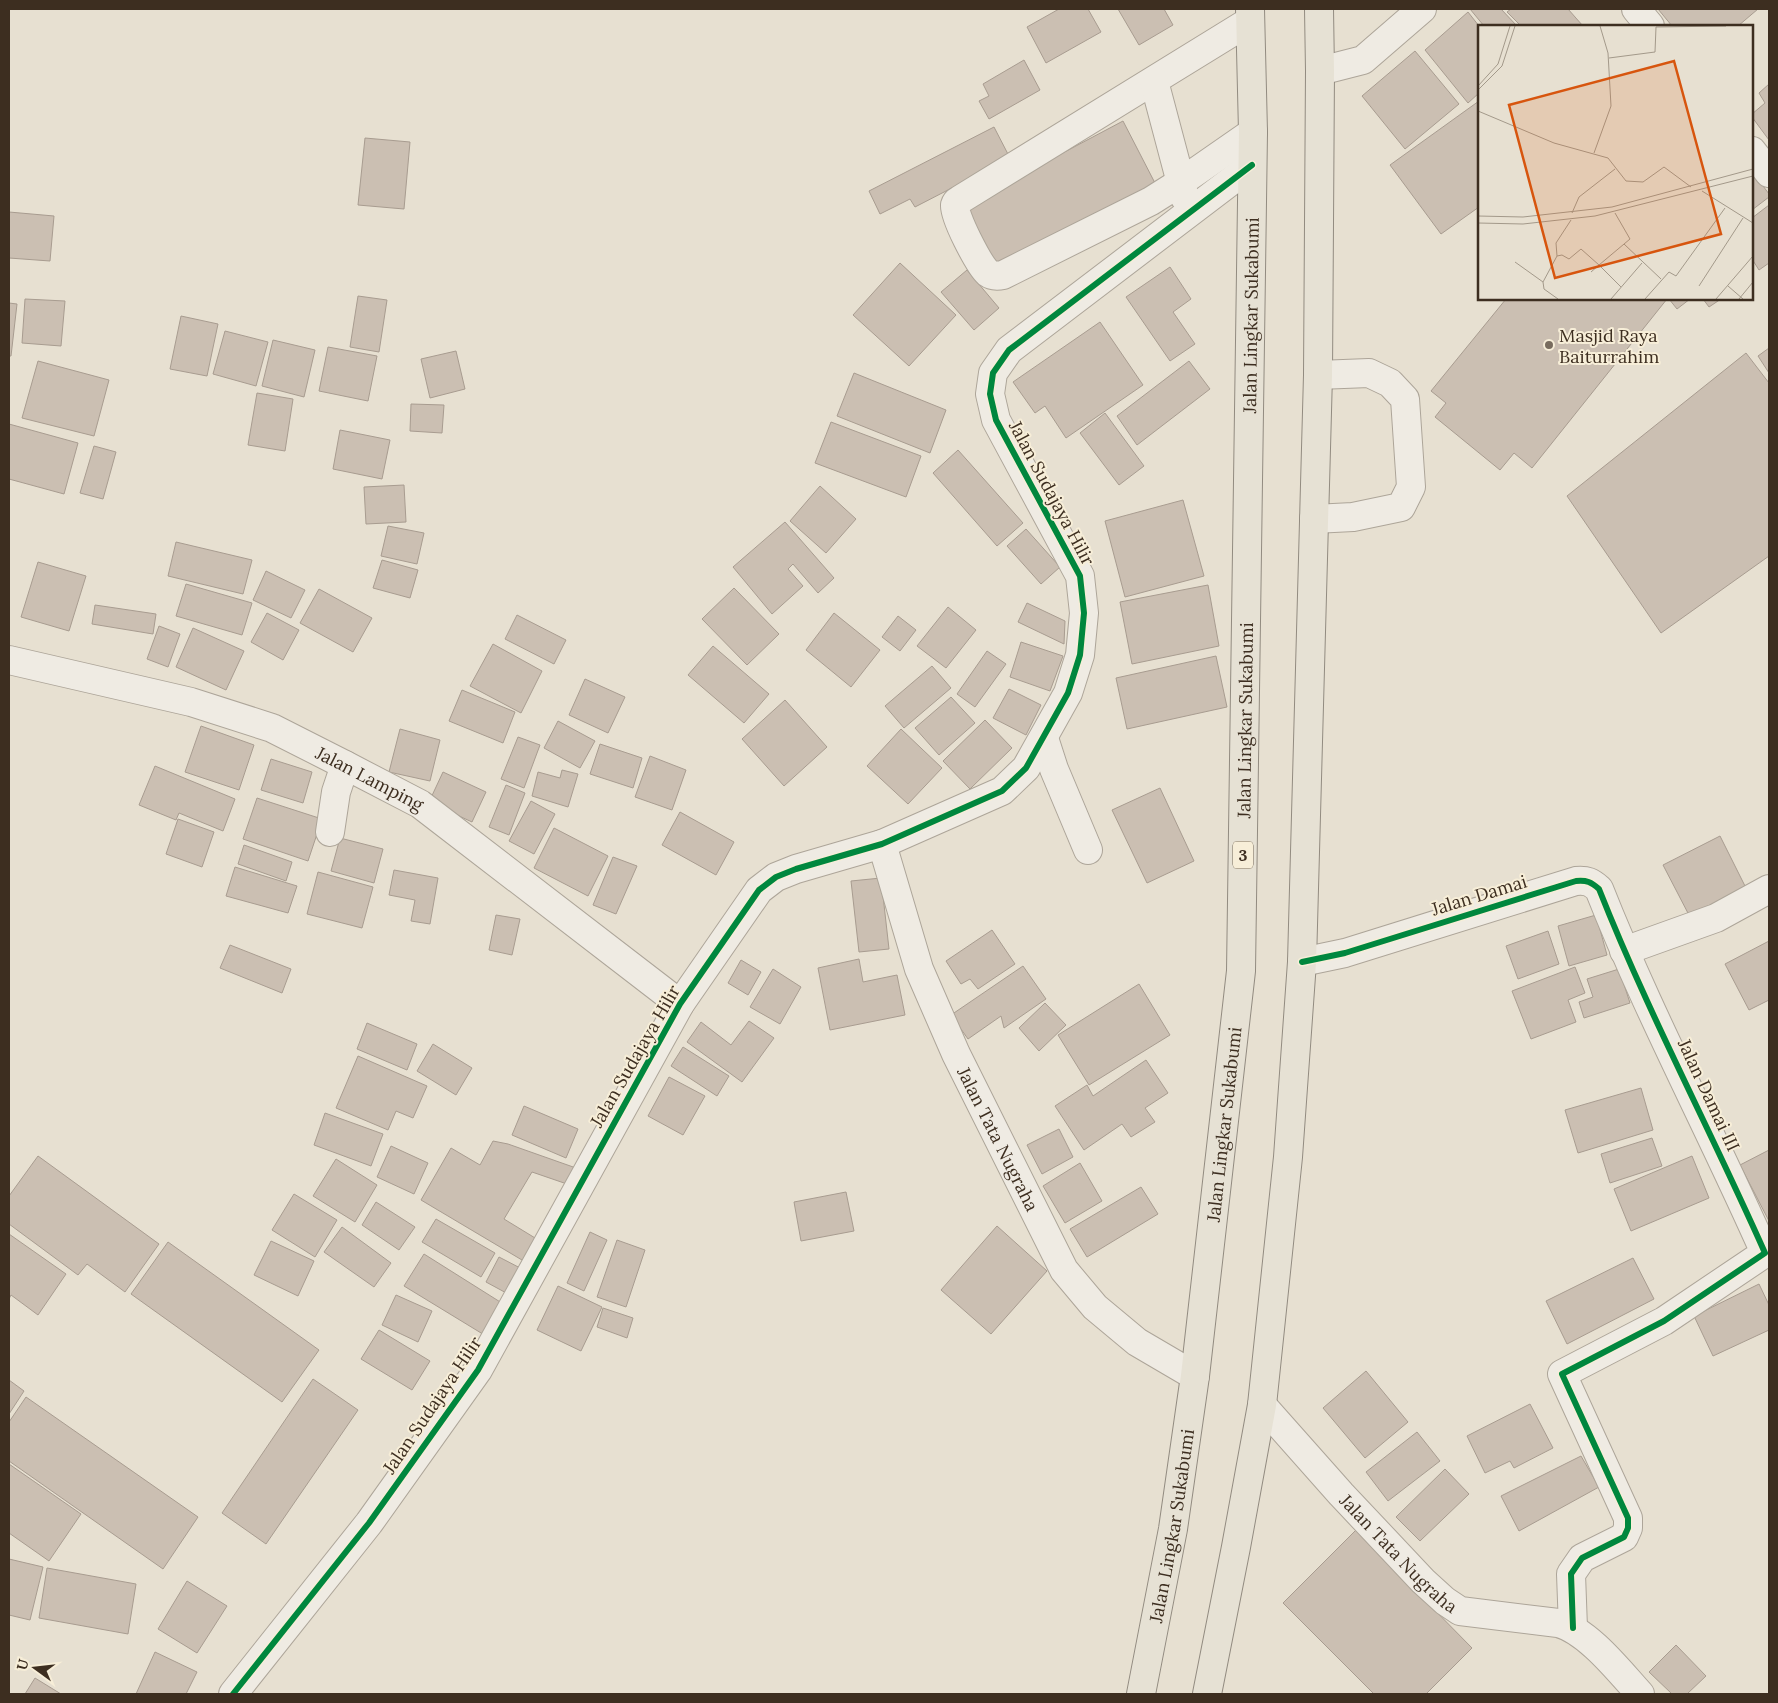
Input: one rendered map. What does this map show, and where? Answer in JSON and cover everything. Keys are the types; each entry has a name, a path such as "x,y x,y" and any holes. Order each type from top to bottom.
{"main road":[{"path":"1207,1694 1262,1405 1288,1158 1302,962 1318,375 1319,9"},
{"name":"Jalan Lingkar Sukabumi","path":"1141,1694 1173,1529 1195,1376 1241,971 1253,132 1250,15"}],"street":[{"path":"1320,71 1363,60 1422,9"},
{"path":"1636,9 1649,25"},
{"path":"1250,15 1154,81 960,199 955,206 957,216 976,255 988,273 995,276 1003,275 1151,201 1253,132"},
{"path":"1154,81 1189,214"},
{"path":"1753,152 1769,173"},
{"name":"Jalan Sudajaya Hilir","path":"233,1694 369,1523 478,1370 680,1004 759,890 776,877 796,869 882,844 1002,791 1026,768 1068,693 1080,655 1084,613 1080,576 996,420 990,394 993,373 1010,350 1252,165"},
{"path":"1314,519 1353,517 1401,507 1411,486 1405,399 1390,383 1369,374 1318,375"},
{"name":"Jalan Lamping","path":"9,660 191,702 272,728 345,765 420,804 680,1004"},
{"path":"1044,738 1054,769 1088,850"},
{"path":"330,832 336,792 345,765"},
{"name":"Jalan Tata Nugraha","path":"882,844 920,969 956,1054 1064,1270 1095,1307 1137,1342 1195,1376"},
{"name":"Jalan Damai","path":"1302,962 1345,953 1576,881 1585,880 1592,883 1599,890 1624,951"},
{"path":"1624,951 1716,918 1769,889"},
{"name":"Jalan Damai III","path":"1624,951 1768,1255"},
{"path":"1574,1628 1571,1574 1574,1566 1582,1558 1624,1537 1628,1528 1628,1518 1562,1374 1664,1321 1768,1255"},
{"name":"Jalan Tata Nugraha","path":"1262,1405 1341,1494 1444,1601 1460,1611 1558,1623 1574,1628 1605,1656 1640,1694"}],"building":[{"path":"1059,9 1088,9 1101,32 1046,63 1027,27"},
{"path":"1118,9 1164,9 1173,25 1139,45"},
{"path":"1470,9 1501,9 1516,25 1483,25"},
{"path":"1511,9 1568,9 1582,25 1520,25 1507,12"},
{"path":"1658,9 1758,9 1739,25 1671,25"},
{"path":"1468,12 1478,25 1478,94 1468,103 1425,50"},
{"path":"1415,51 1459,104 1405,149 1362,96"},
{"path":"1024,60 1040,90 989,119 979,101 989,96 983,84"},
{"path":"1769,84 1769,140 1753,118 1753,113 1765,103 1759,93"},
{"path":"1478,102 1478,208 1441,234 1390,165"},
{"path":"1123,121 1156,185 992,272 959,208"},
{"path":"994,127 1010,158 915,207 910,199 880,214 869,191"},
{"path":"365,138 410,142 404,209 358,205"},
{"path":"1753,172 1769,194 1769,197 1753,209"},
{"path":"1769,205 1769,263 1759,270 1753,261 1753,217"},
{"path":"9,212 54,216 50,261 9,258"},
{"path":"900,263 956,315 909,366 853,315"},
{"path":"1170,267 1191,299 1173,312 1195,344 1170,361 1126,297"},
{"path":"967,270 999,308 974,330 941,292"},
{"path":"358,296 387,300 379,352 350,347"},
{"path":"25,299 65,301 61,346 22,343"},
{"name":"Masjid Raya Baiturrahim","path":"1505,300 1666,300 1532,468 1514,453 1500,470 1435,417 1446,403 1431,391"},
{"path":"1670,300 1689,300 1677,309"},
{"path":"1704,300 1720,300 1709,307"},
{"path":"9,303 17,304 11,356 9,356"},
{"path":"181,316 218,324 207,376 170,369"},
{"path":"1100,322 1143,385 1066,438 1045,406 1035,413 1013,382"},
{"path":"225,331 268,342 256,386 213,374"},
{"path":"273,340 315,350 304,397 262,386"},
{"path":"328,347 377,356 368,401 319,391"},
{"path":"1769,348 1769,373 1758,356"},
{"path":"456,351 465,389 430,398 421,359"},
{"path":"1746,353 1769,383 1769,556 1661,633 1567,496"},
{"path":"38,361 109,380 94,436 22,418"},
{"path":"1189,361 1210,389 1137,445 1117,416"},
{"path":"854,373 946,410 930,453 837,416"},
{"path":"257,393 293,399 285,451 248,445"},
{"path":"411,404 444,405 442,433 410,431"},
{"path":"1105,413 1144,466 1119,485 1080,433"},
{"path":"831,422 921,456 906,497 815,463"},
{"path":"9,424 78,443 64,494 9,479"},
{"path":"340,430 390,440 382,479 333,469"},
{"path":"94,446 116,452 103,499 80,493"},
{"path":"958,450 1023,523 997,546 933,473"},
{"path":"404,485 406,522 366,524 364,487"},
{"path":"820,486 856,519 826,553 790,521"},
{"path":"1183,500 1204,576 1125,597 1105,521"},
{"path":"785,522 834,578 818,593 793,564 788,569 803,586 772,614 733,567"},
{"path":"388,526 424,533 417,564 381,556"},
{"path":"1026,529 1060,567 1041,584 1007,546"},
{"path":"176,542 252,560 243,594 168,576"},
{"path":"382,560 418,570 410,598 373,588"},
{"path":"38,562 86,576 69,631 21,617"},
{"path":"266,571 305,590 291,618 253,600"},
{"path":"186,584 252,603 242,635 176,616"},
{"path":"1208,585 1219,646 1132,664 1120,602"},
{"path":"734,588 779,634 747,665 702,619"},
{"path":"319,589 372,618 353,652 300,623"},
{"path":"1027,603 1065,621 1064,644 1018,622"},
{"path":"95,605 156,614 153,634 92,624"},
{"path":"948,607 976,630 946,668 917,646"},
{"path":"267,613 299,630 283,660 251,642"},
{"path":"834,613 880,650 851,687 806,650"},
{"path":"517,615 566,640 554,664 505,639"},
{"path":"898,616 916,630 900,651 882,637"},
{"path":"159,626 180,634 168,667 147,659"},
{"path":"193,628 244,651 226,690 176,667"},
{"path":"1021,642 1063,656 1050,691 1010,677"},
{"path":"493,644 542,671 521,713 470,686"},
{"path":"713,646 769,694 744,723 688,675"},
{"path":"987,651 1006,664 975,707 957,694"},
{"path":"1216,656 1227,707 1127,729 1116,678"},
{"path":"932,666 951,688 904,728 885,706"},
{"path":"585,679 625,697 608,733 569,715"},
{"path":"1009,689 1041,705 1026,735 993,718"},
{"path":"462,690 515,712 503,743 449,721"},
{"path":"951,697 975,723 939,755 915,728"},
{"path":"785,700 827,747 784,786 742,739"},
{"path":"985,720 1012,748 970,789 943,761"},
{"path":"558,721 595,741 580,768 544,748"},
{"path":"201,726 254,745 239,790 185,772"},
{"path":"400,729 440,740 430,781 389,772"},
{"path":"901,729 942,768 908,804 867,766"},
{"path":"518,737 540,745 524,788 501,779"},
{"path":"600,744 642,758 633,788 590,774"},
{"path":"650,756 686,770 672,810 635,797"},
{"path":"271,759 312,772 303,803 261,790"},
{"path":"155,766 235,799 223,831 179,813 176,820 139,805"},
{"path":"562,770 578,774 568,807 532,796 538,772 560,778"},
{"path":"443,772 486,792 472,822 429,802"},
{"path":"506,785 525,793 509,835 489,827"},
{"path":"1160,788 1194,861 1147,883 1112,810"},
{"path":"257,798 322,819 308,861 243,839"},
{"path":"531,801 555,814 534,854 509,841"},
{"path":"680,812 734,842 716,875 662,845"},
{"path":"178,819 214,832 202,867 166,854"},
{"path":"554,828 608,856 588,896 534,868"},
{"path":"1720,836 1746,888 1690,917 1663,865"},
{"path":"340,838 383,849 374,883 331,871"},
{"path":"244,845 292,862 286,881 238,864"},
{"path":"613,857 637,866 616,914 593,905"},
{"path":"235,867 297,886 288,913 226,896"},
{"path":"394,870 438,878 430,924 411,921 415,900 389,895"},
{"path":"318,872 373,887 362,928 307,914"},
{"path":"881,878 889,949 859,952 851,881"},
{"path":"496,915 520,919 512,955 489,950"},
{"path":"1596,915 1607,955 1569,966 1558,926"},
{"path":"992,930 1015,964 978,989 970,979 961,984 946,961"},
{"path":"1548,931 1559,964 1518,979 1506,946"},
{"path":"1769,941 1769,1000 1749,1010 1725,964"},
{"path":"230,945 291,969 282,993 220,968"},
{"path":"859,959 863,982 897,975 905,1015 830,1030 818,968"},
{"path":"741,960 761,972 748,995 728,983"},
{"path":"1023,966 1046,999 1004,1028 1001,1016 968,1039 951,1015"},
{"path":"1575,967 1585,993 1568,1000 1576,1022 1531,1039 1512,991"},
{"path":"773,969 801,987 780,1024 750,1007"},
{"path":"1619,969 1630,1003 1584,1018 1579,1002 1593,997 1587,979"},
{"path":"1139,984 1170,1035 1089,1085 1058,1035"},
{"path":"1045,1003 1066,1025 1039,1051 1019,1028"},
{"path":"749,1021 774,1038 742,1082 687,1042 701,1022 731,1045"},
{"path":"367,1023 417,1044 407,1070 357,1049"},
{"path":"433,1044 472,1068 456,1095 417,1071"},
{"path":"683,1047 729,1076 717,1096 671,1066"},
{"path":"358,1056 427,1086 413,1118 396,1111 388,1130 336,1108"},
{"path":"1146,1060 1168,1093 1145,1108 1155,1122 1131,1137 1122,1124 1084,1150 1055,1106 1087,1085 1093,1096"},
{"path":"669,1077 705,1096 683,1135 648,1116"},
{"path":"1641,1088 1653,1130 1578,1153 1565,1110"},
{"path":"524,1106 578,1129 566,1158 512,1135"},
{"path":"325,1113 383,1134 371,1166 314,1145"},
{"path":"1059,1129 1073,1157 1042,1174 1027,1145"},
{"path":"1652,1138 1662,1166 1610,1183 1601,1154"},
{"path":"493,1141 508,1144 576,1168 567,1184 532,1172 504,1219 540,1241 527,1263 421,1200 451,1148 480,1165"},
{"path":"391,1146 428,1163 414,1194 377,1177"},
{"path":"1769,1150 1769,1221 1740,1165"},
{"path":"38,1156 159,1244 125,1292 87,1264 78,1275 9,1224 9,1196"},
{"path":"1692,1156 1709,1198 1631,1231 1614,1189"},
{"path":"336,1159 377,1185 355,1222 313,1196"},
{"path":"1080,1163 1102,1201 1065,1223 1043,1186"},
{"path":"1141,1187 1158,1214 1087,1257 1070,1229"},
{"path":"846,1192 854,1231 801,1241 794,1202"},
{"path":"294,1194 337,1220 315,1257 272,1230"},
{"path":"376,1202 415,1227 399,1250 362,1225"},
{"path":"436,1219 495,1253 481,1277 422,1242"},
{"path":"997,1226 1047,1271 991,1334 941,1290"},
{"path":"342,1227 391,1263 374,1287 324,1252"},
{"path":"590,1232 607,1240 584,1291 567,1283"},
{"path":"9,1234 66,1274 38,1315 11,1295 9,1299"},
{"path":"617,1240 645,1250 626,1307 597,1297"},
{"path":"271,1241 314,1261 298,1296 254,1275"},
{"path":"168,1242 319,1350 282,1402 131,1294"},
{"path":"424,1254 505,1305 486,1336 404,1286"},
{"path":"499,1257 524,1270 510,1295 486,1282"},
{"path":"1633,1258 1654,1299 1567,1344 1546,1301"},
{"path":"1759,1284 1769,1305 1769,1330 1713,1356 1694,1316"},
{"path":"558,1286 602,1307 581,1351 537,1330"},
{"path":"396,1295 432,1311 418,1342 382,1325"},
{"path":"603,1308 633,1318 627,1338 597,1327"},
{"path":"379,1330 430,1361 412,1390 361,1359"},
{"path":"1366,1371 1408,1422 1365,1458 1323,1408"},
{"path":"313,1379 358,1410 266,1544 222,1513"},
{"path":"9,1380 24,1391 9,1414"},
{"path":"26,1397 198,1517 163,1569 9,1461 9,1422"},
{"path":"1530,1404 1553,1448 1514,1468 1510,1461 1485,1473 1467,1436"},
{"path":"1417,1432 1440,1461 1388,1501 1366,1472"},
{"path":"1581,1456 1599,1487 1519,1531 1501,1496"},
{"path":"9,1464 81,1514 49,1561 9,1533"},
{"path":"1445,1469 1469,1494 1420,1541 1396,1517"},
{"path":"1356,1530 1472,1648 1426,1694 1374,1694 1283,1603"},
{"path":"9,1559 43,1567 30,1620 9,1615"},
{"path":"47,1568 136,1584 128,1634 39,1618"},
{"path":"187,1581 227,1606 197,1653 158,1629"},
{"path":"1676,1645 1706,1676 1687,1694 1672,1694 1649,1672"},
{"path":"155,1652 197,1672 186,1694 136,1694"},
{"path":"35,1678 61,1694 25,1694"}],"cycle path":[{"path":"233,1694 369,1523 478,1370 680,1004 759,890 776,877 796,869 882,844 1002,791 1026,768 1068,693 1080,655 1084,613 1080,576 996,420 990,394 993,373 1009,350 1252,165"},
{"path":"1302,962 1345,953 1576,881 1586,881 1594,885 1599,889 1638,981 1765,1253 1664,1321 1562,1374 1628,1518 1628,1528 1624,1537 1582,1558 1571,1574 1573,1628"}],"place":[{"name":"Masjid Raya Baiturrahim","path":"1549,345"}]}
